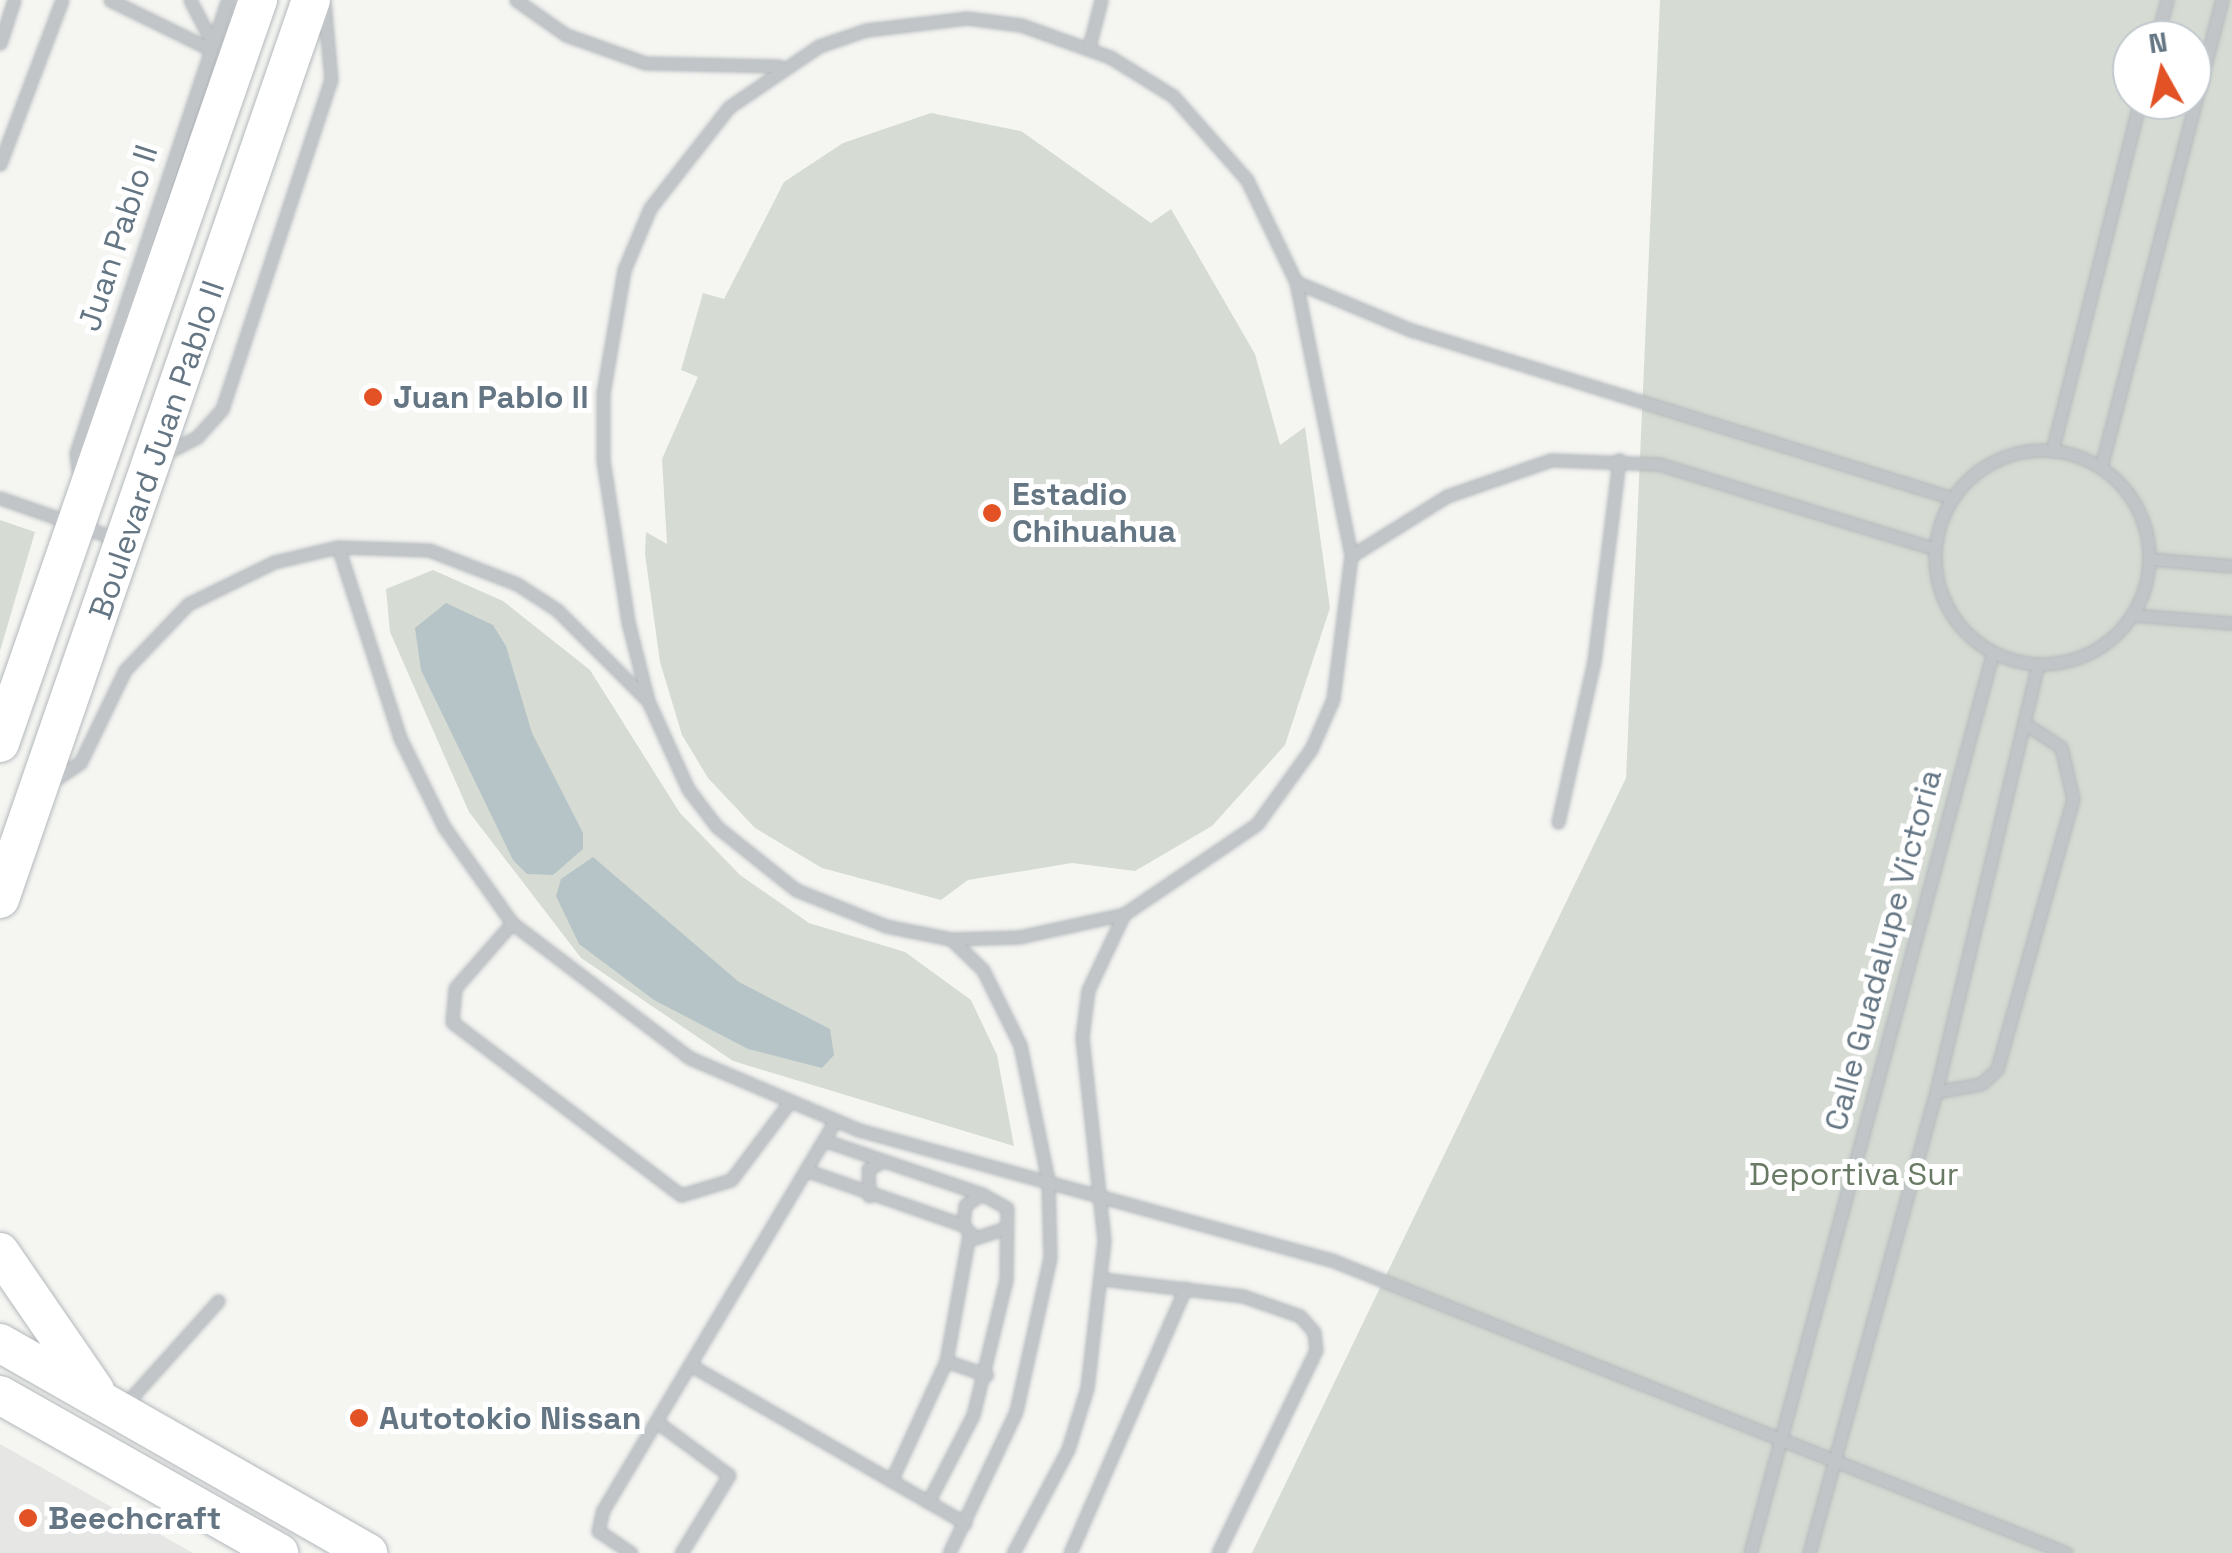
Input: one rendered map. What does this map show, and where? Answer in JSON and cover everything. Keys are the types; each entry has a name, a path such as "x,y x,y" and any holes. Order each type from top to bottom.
{"main road":[{"path":"258,0 273,42 273,112"},
{"name":"Boulevard Juan Pablo II","path":"0,742 81,508 170,212 258,0"},
{"name":"Boulevard Juan Pablo II","path":"0,898 312,0"},
{"path":"0,765 40,783"},
{"path":"0,1252 64,1354 113,1407"},
{"path":"0,1343 368,1553"},
{"path":"0,1395 279,1553"}],"lane":[{"path":"0,43 14,0"},
{"path":"0,164 62,0"},
{"path":"110,0 211,45"},
{"path":"190,0 211,45"},
{"name":"Juan Pablo II","path":"170,212 211,45 228,0"},
{"path":"156,458 197,438 222,409 332,80 324,0"},
{"path":"516,0 602,52 690,68 780,66"},
{"path":"1089,47 1101,0"},
{"path":"2101,467 2222,0"},
{"path":"919,20 1021,25 1089,47 1173,96 1215,137 1270,219 1296,282 1351,556 1333,699 1287,788 1220,856 1124,914 1037,935 951,939 840,910 759,866 688,790 648,701 603,462 610,331 650,208 684,156 780,66 866,30 919,20"},
{"path":"2052,451 2135,120"},
{"path":"1296,282 1412,330 1952,498"},
{"path":"2052,451 2101,467 2137,506 2150,559 2132,615 2092,652 2038,664 1992,652 1948,609 1935,549 1952,498 1980,470 2052,451"},
{"path":"1351,556 1502,472 1550,460 1659,464 1935,549"},
{"path":"1558,822 1591,679 1619,460"},
{"path":"0,498 81,508 125,542"},
{"path":"40,783 80,763 125,670 188,604 274,562 338,547 430,550 517,584 557,610 648,701"},
{"path":"338,547 419,785 512,923 634,1022 788,1104 835,1121 1334,1260 2066,1553"},
{"path":"2150,559 2232,566"},
{"path":"2132,615 2232,623"},
{"name":"Calle Guadalupe Victoria","path":"1750,1553 1992,652"},
{"path":"1810,1553 1936,1092 2038,664"},
{"path":"1936,1092 1981,1084 1996,1069 2073,798 2060,748 2024,724"},
{"path":"1012,1553 1068,1448 1102,1279 1102,1193 1082,1037 1088,990 1124,914"},
{"path":"512,923 455,988 452,1022 680,1195 732,1180 788,1104"},
{"path":"949,1553 965,1523 1037,1340 1050,1258 1048,1180 1035,1100 1003,1004 951,939"},
{"path":"631,1553 598,1522 811,1172 835,1121"},
{"path":"826,1142 1002,1200 1006,1228 987,1375 928,1502"},
{"path":"869,1196 868,1169 884,1161"},
{"path":"811,1172 988,1240 1006,1228"},
{"path":"891,1481 946,1360 966,1230 965,1205 982,1194"},
{"path":"1102,1279 1244,1296 1300,1316 1314,1332 1316,1350 1218,1553"},
{"path":"1070,1553 1185,1288"},
{"path":"113,1407 218,1301"},
{"path":"946,1360 987,1375"},
{"path":"692,1366 965,1523"},
{"path":"657,1422 729,1474 682,1553"}],"shaded area":[{"path":"446,603 493,625 506,646 532,733 583,833 583,849 553,875 527,874 513,860 421,670 415,628"},
{"path":"593,857 739,982 830,1029 834,1055 822,1068 748,1049 654,1000 579,944 556,896 561,879"},
{"path":"0,1444 193,1553 0,1553"}],"green space":[{"name":"Deportiva Sur","path":"1660,0 2232,0 2232,1553 1252,1553 1626,778"},
{"name":"Estadio Chihuahua","path":"931,113 1021,131 1151,223 1171,209 1255,354 1280,445 1305,427 1330,608 1285,745 1212,826 1135,871 1072,863 968,880 941,900 822,868 755,828 708,778 682,735 660,662 645,554 646,532 667,544 662,459 698,377 681,370 703,293 724,299 784,182 843,143"},
{"path":"0,520 35,532 0,651"},
{"path":"433,570 503,601 590,670 680,813 740,875 809,923 905,952 971,1000 997,1055 1014,1146 733,1061 581,958 469,812 390,632 386,589"}],"place":[{"name":"Juan Pablo ll","path":"373,397"},
{"name":"Estadio Chihuahua","path":"992,513"},
{"name":"Autotokio Nissan","path":"359,1418"},
{"name":"Beechcraft","path":"28,1518"}]}
